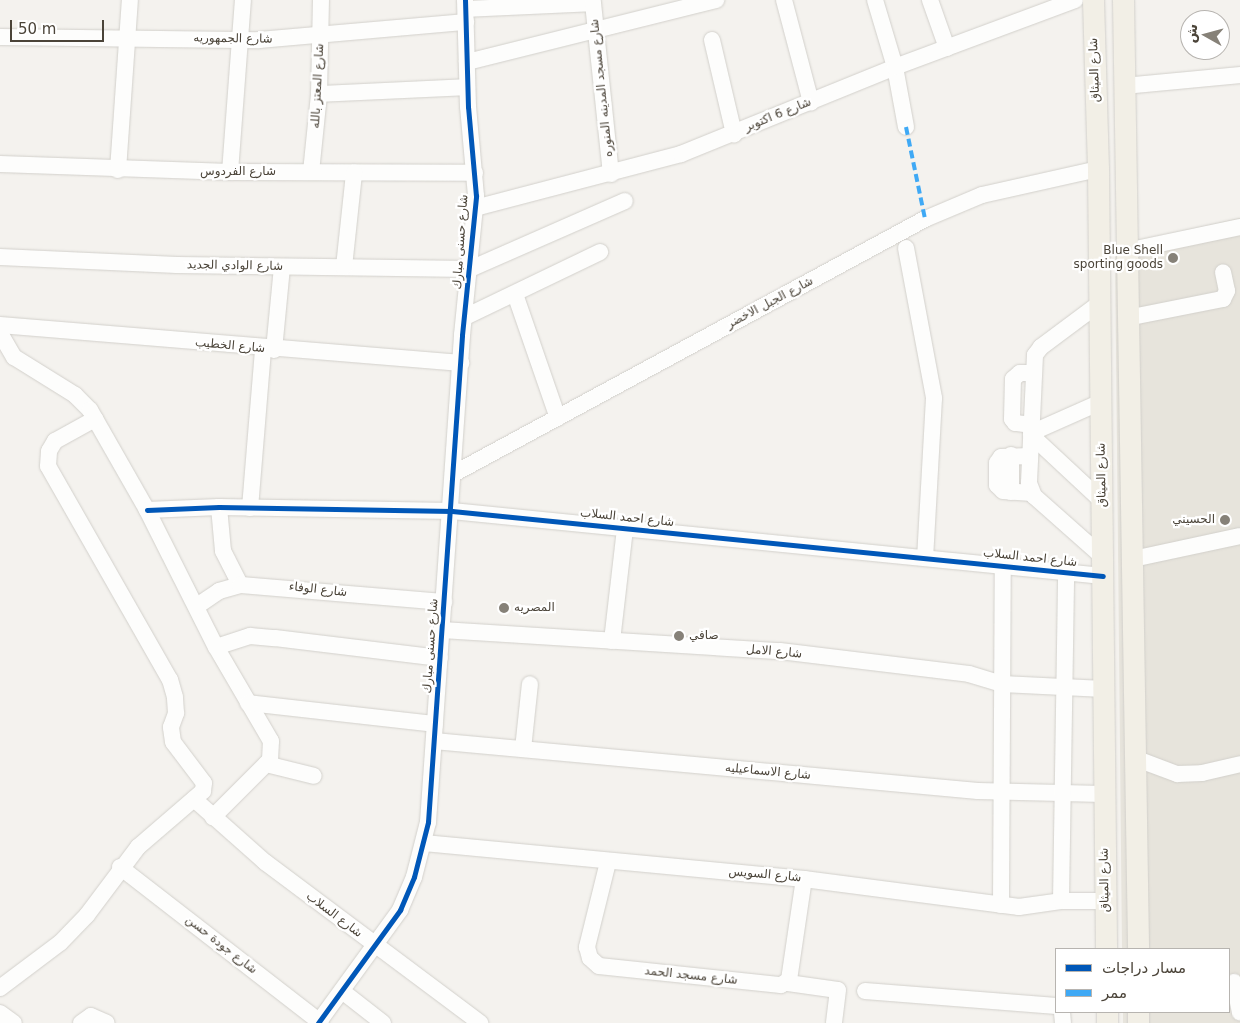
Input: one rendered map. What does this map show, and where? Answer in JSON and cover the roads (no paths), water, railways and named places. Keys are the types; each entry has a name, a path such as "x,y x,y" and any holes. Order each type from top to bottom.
{"main road":[{"name":"شارع الميثاق","path":"1093,0 1100,303 1104,689 1103,794 1106,948"},
{"path":"1123,0 1127,318 1138,814 1138,948"},
{"path":"1103,761 1121,767 1137,757"},
{"path":"1104,818 1120,808 1138,814"}],"street":[{"path":"118,170 130,0"},
{"path":"230,172 243,0"},
{"name":"شارع المعتز بالله","path":"311,172 319,94 321,0"},
{"path":"467,62 716,0"},
{"path":"784,0 811,102"},
{"path":"875,0 894,67 906,127"},
{"path":"930,0 946,48"},
{"name":"شارع 6 اكتوبر","path":"475,208 611,174 681,154 734,134 894,67 1075,0"},
{"name":"شارع الجمهوريه","path":"0,37 127,36 241,40 320,37 466,10 594,3"},
{"name":"شارع مسجد المدينه المنوره","path":"594,3 611,174"},
{"name":"شارع حسنى مبارك","path":"319,1022 400,910 414,877 424,843 434,740 452,511 461,363 475,208 475,173 467,87 466,10"},
{"path":"712,40 734,134"},
{"path":"1124,86 1240,75"},
{"path":"319,94 467,87"},
{"name":"شارع الفردوس","path":"0,164 118,170 475,173"},
{"name":"شارع الجبل الاخضر","path":"454,472 962,201 1098,169"},
{"path":"344,267 354,173"},
{"path":"470,269 625,201"},
{"path":"1126,250 1240,227"},
{"path":"906,248 934,398 925,558"},
{"path":"465,317 600,252"},
{"name":"شارع الوادي الجديد","path":"0,257 282,268 470,269"},
{"path":"250,508 268,349 282,268"},
{"path":"1127,318 1223,299 1227,291 1223,272"},
{"path":"515,294 558,418"},
{"path":"1100,303 1040,347 1035,355 1030,456 1032,493 1103,567"},
{"name":"شارع الخطيب","path":"0,325 268,349 461,363"},
{"path":"0,333 14,357 76,395 95,419 147,510 216,646 271,741 273,751 266,764 213,817"},
{"path":"1031,431 1101,402"},
{"path":"0,988 67,936 87,915 120,867 203,791 204,784 174,742 171,727 176,713 175,697 170,680 48,466 49,451 55,441 95,419"},
{"path":"1031,431 1102,501"},
{"path":"1030,456 1011,455 1001,457 996,467 998,488 1011,492 1032,493"},
{"path":"219,507 223,551 240,585"},
{"name":"شارع احمد السلاب","path":"147,510 219,507 452,511 1066,571 1103,567"},
{"path":"612,641 625,528"},
{"path":"1133,560 1240,536"},
{"path":"1001,905 1003,564"},
{"path":"1061,901 1066,571"},
{"name":"شارع الوفاء","path":"197,606 219,591 240,585 444,602"},
{"name":"شارع الامل","path":"442,630 780,651 969,674 1002,684 1104,689"},
{"path":"216,646 234,639 258,637 440,658"},
{"path":"523,749 530,684"},
{"path":"248,703 435,724"},
{"name":"شارع الاسماعيليه","path":"434,740 1002,793 1103,794"},
{"path":"1137,757 1177,774 1202,773 1240,764"},
{"path":"266,764 314,776"},
{"name":"شارع السلاب","path":"194,799 264,862 472,1021"},
{"name":"شارع السويس","path":"424,843 608,862 804,879 1001,905 1035,906 1061,901 1105,901"},
{"name":"شارع مسجد الحمد","path":"608,862 587,946 590,958 599,966 788,983"},
{"name":"شارع جودة حسن","path":"120,867 319,1022"},
{"path":"804,879 788,983 838,990 834,1023"},
{"path":"1234,982 1240,1012"},
{"path":"342,991 383,1023"},
{"path":"865,991 1055,1006"},
{"path":"0,1014 14,1023"},
{"path":"83,1021 94,1017 107,1023"}],"place":[{"name":"Blue Shell sporting goods","path":"1173,258"},
{"name":"الحسيني","path":"1225,520"},
{"name":"المصريه","path":"504,608"},
{"name":"صافي","path":"679,636"}]}
